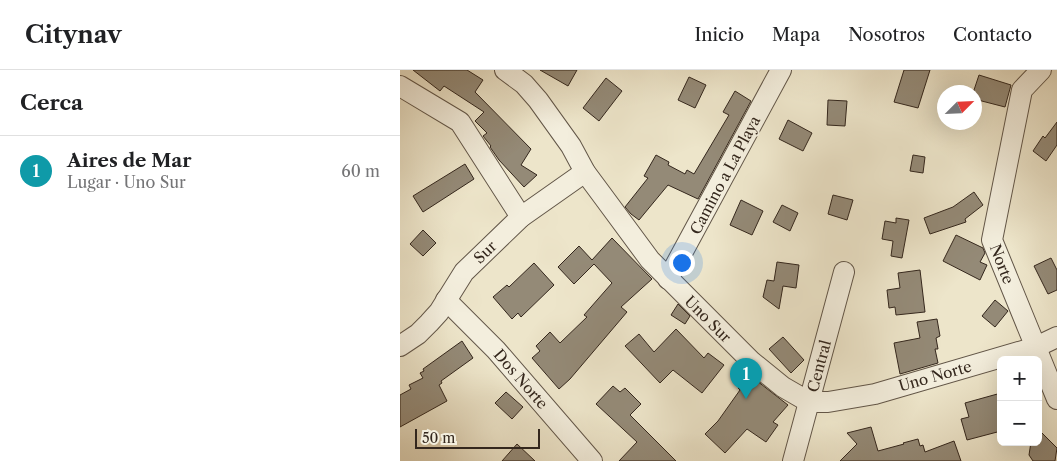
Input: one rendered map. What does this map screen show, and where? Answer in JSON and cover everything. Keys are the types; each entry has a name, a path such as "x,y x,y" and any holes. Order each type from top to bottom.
{"street":[{"name":"Uno Sur","path":"506,70 524,84 538,100 571,146 585,172 650,260 751,361 783,387 809,402"},
{"name":"Camino a La Playa","path":"668,279 781,70"},
{"name":"Norte","path":"1041,70 1022,90 992,240 1057,400"},
{"path":"400,86 460,122 521,217"},
{"name":"Sur","path":"400,346 430,323 464,272 521,217 585,172"},
{"name":"Central","path":"793,461 844,272"},
{"name":"Dos Norte","path":"446,300 496,350 592,461"},
{"name":"Uno Norte","path":"809,402 828,402 875,394 1036,347 1057,337"}],"building":[{"path":"413,70 467,70 483,80 475,92 531,149 521,165 537,175 524,187 499,160 483,136 487,133 475,121 484,112 444,86 440,91"},
{"path":"540,70 577,70 568,86"},
{"path":"904,70 930,70 918,108 894,102"},
{"path":"979,75 1011,85 1005,107 982,101 982,85 976,85"},
{"path":"689,77 706,85 695,108 678,100"},
{"path":"606,78 622,91 599,121 583,108"},
{"path":"735,91 751,101 698,199 668,185 639,220 631,214 625,207 648,178 644,176 656,155 669,162 668,165 685,174 687,170 694,174 729,115 723,112"},
{"path":"828,100 847,101 845,126 827,125"},
{"path":"788,120 812,133 803,151 779,139"},
{"path":"1057,122 1057,145 1046,161 1033,151 1043,136 1045,138"},
{"path":"913,155 925,157 923,173 910,171"},
{"path":"465,164 474,179 423,212 413,196"},
{"path":"974,192 983,205 965,219 966,222 930,234 924,218 953,207"},
{"path":"833,195 853,200 847,220 828,214"},
{"path":"741,200 763,211 752,235 730,225"},
{"path":"782,205 798,213 790,231 773,222"},
{"path":"896,218 909,220 902,258 891,256 893,241 882,239 885,221 896,223"},
{"path":"423,230 436,243 423,256 410,244"},
{"path":"956,235 983,248 985,253 980,262 987,265 980,280 943,261"},
{"path":"612,238 652,279 621,307 627,312 570,379 559,389 532,358 540,351 536,346 550,332 560,343 587,317 584,315 612,283 594,264 574,284 558,267 579,246 592,260"},
{"path":"1051,258 1057,270 1057,290 1048,294 1034,266"},
{"path":"777,262 799,265 796,288 783,286 779,309 763,297 767,280 774,281"},
{"path":"534,263 554,285 521,317 518,313 512,319 493,297 507,285 509,287"},
{"path":"920,270 925,312 896,315 895,307 889,308 887,290 900,288 898,273"},
{"path":"995,300 1008,311 995,327 982,316"},
{"path":"678,304 690,316 685,324 671,315"},
{"path":"937,319 940,336 936,338 938,349 935,349 938,363 900,374 894,343 920,338 917,322"},
{"path":"676,329 704,358 708,353 724,365 702,393 673,370 660,383 625,346 639,334 654,352"},
{"path":"783,337 804,360 791,373 769,349"},
{"path":"462,341 473,358 441,381 442,383 439,385 447,401 400,427 400,395 411,389 409,385 423,378 420,373 424,371 423,369"},
{"path":"748,374 788,405 773,422 778,425 766,442 747,429 725,453 705,434 718,421 740,390 738,388"},
{"path":"613,386 620,392 625,388 641,404 630,415 676,461 619,461 637,442 596,404"},
{"path":"506,392 523,407 512,419 495,403"},
{"path":"997,394 997,432 967,440 961,419 969,417 965,403"},
{"path":"871,427 878,451 918,439 920,446 923,445 925,452 954,441 961,461 840,461 857,444 847,433"},
{"path":"1042,433 1057,448 1055,461 1033,461 1029,455 1030,446 1042,446"},
{"path":"517,444 535,461 502,461"}],"place":[{"name":"Aires de Mar","path":"746,399"}]}
